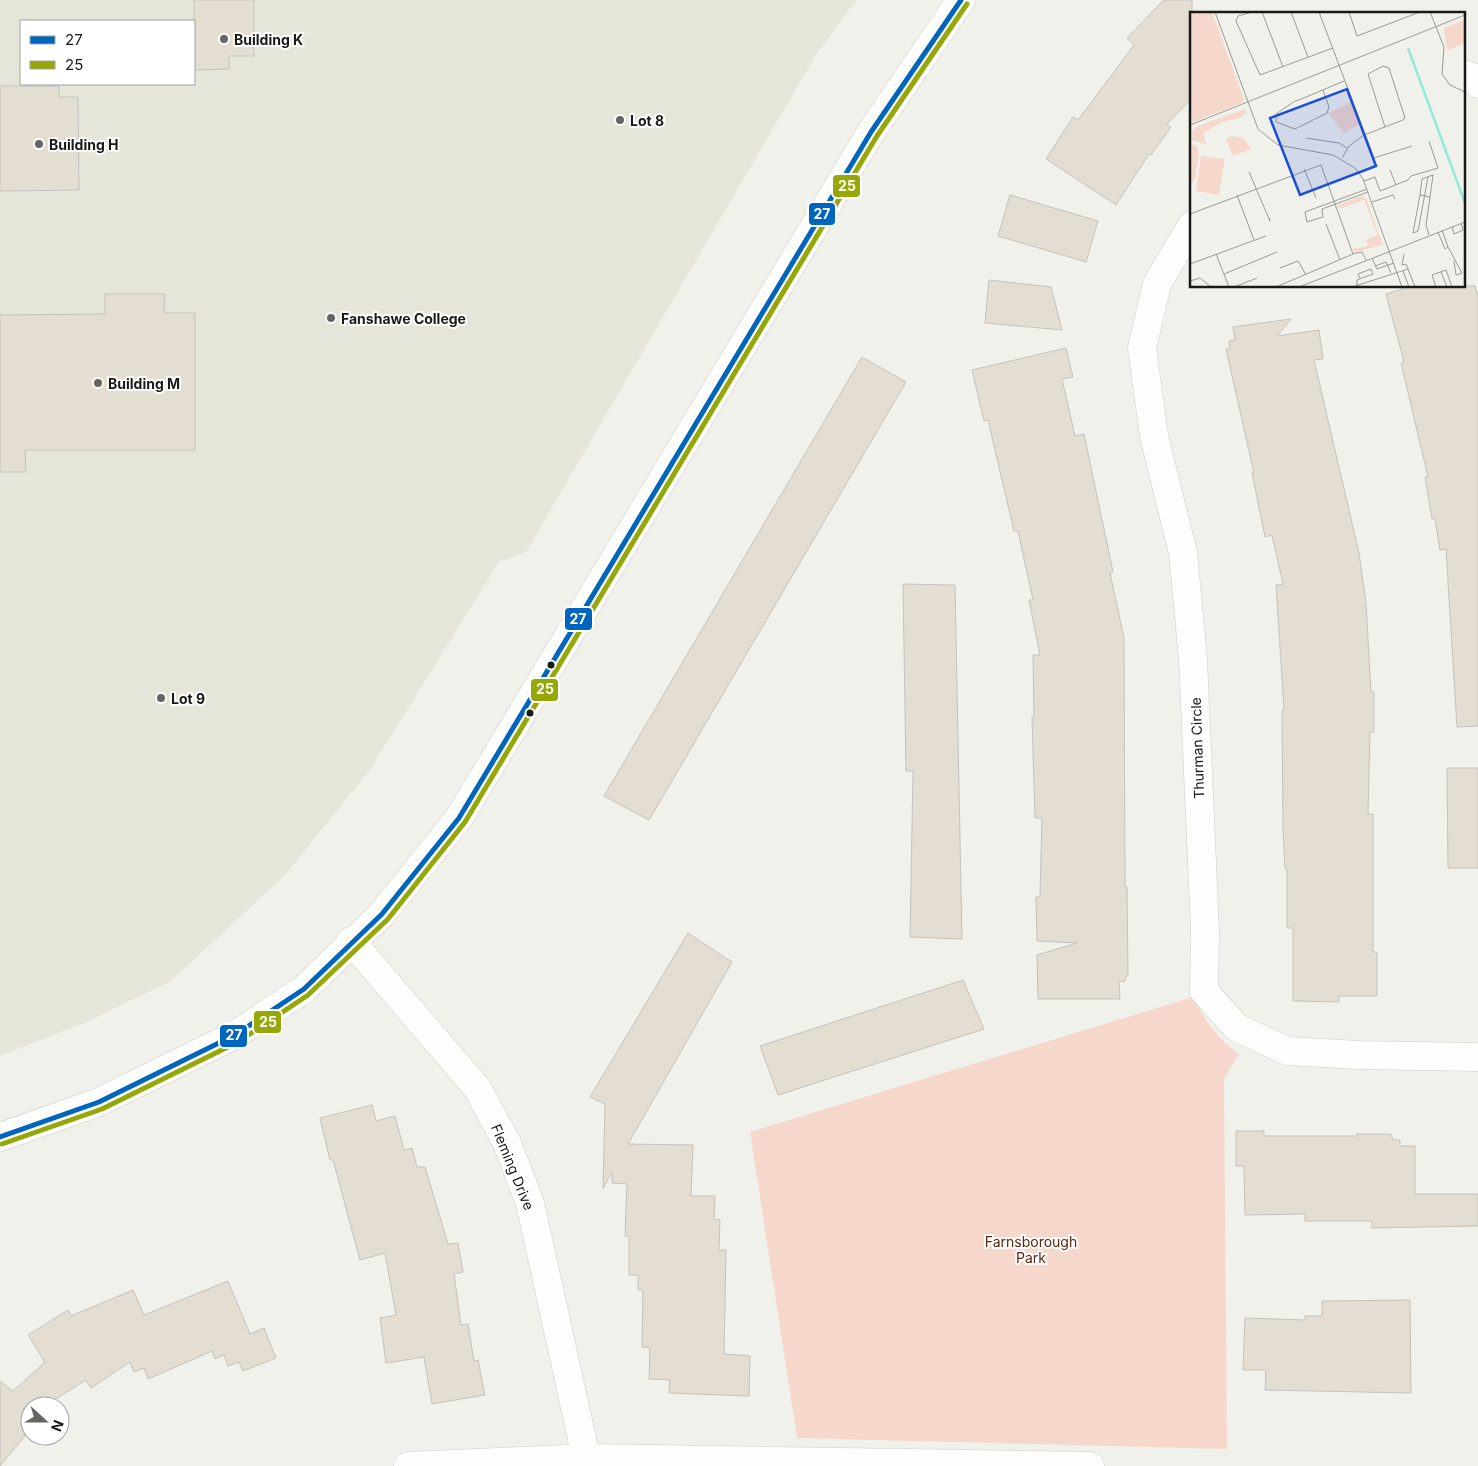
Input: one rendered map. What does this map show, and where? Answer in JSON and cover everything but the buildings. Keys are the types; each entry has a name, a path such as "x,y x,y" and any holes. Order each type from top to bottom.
{"street":[{"path":"0,1137 99,1102 234,1035 304,989 351,941 382,914 459,818 871,132 961,0"},
{"path":"1466,75 1472,77 1478,84"},
{"name":"Thurman Circle","path":"1190,228 1157,284 1142,348 1154,436 1183,553 1193,659 1205,930 1204,991 1236,1027 1287,1051 1359,1055 1478,1057"},
{"name":"Fleming Drive","path":"351,941 477,1088 506,1143 530,1204 568,1384 588,1462"},
{"path":"408,1466 588,1462 1090,1466"}],"shaded area":[{"name":"Fanshawe College","path":"0,0 856,0 814,58 526,552 499,562 369,771 285,875 171,981 84,1023 0,1056"}],"green space":[{"name":"Farnsborough Park","path":"1193,997 1212,1029 1239,1054 1224,1079 1227,1449 797,1438 750,1132"}],"transit line":[{"name":"27","path":"0,1137 99,1102 235,1035 304,989 382,914 459,818 871,132 961,0"},
{"name":"25","path":"2,1144 102,1109 238,1042 308,995 388,919 465,822 877,136 967,4"}],"place":[{"name":"Building K","path":"224,39"},
{"name":"Lot 8","path":"620,120"},
{"name":"Building H","path":"39,144"},
{"name":"Fanshawe College","path":"331,318"},
{"name":"Building M","path":"98,383"},
{"name":"Lot 9","path":"161,698"}]}
